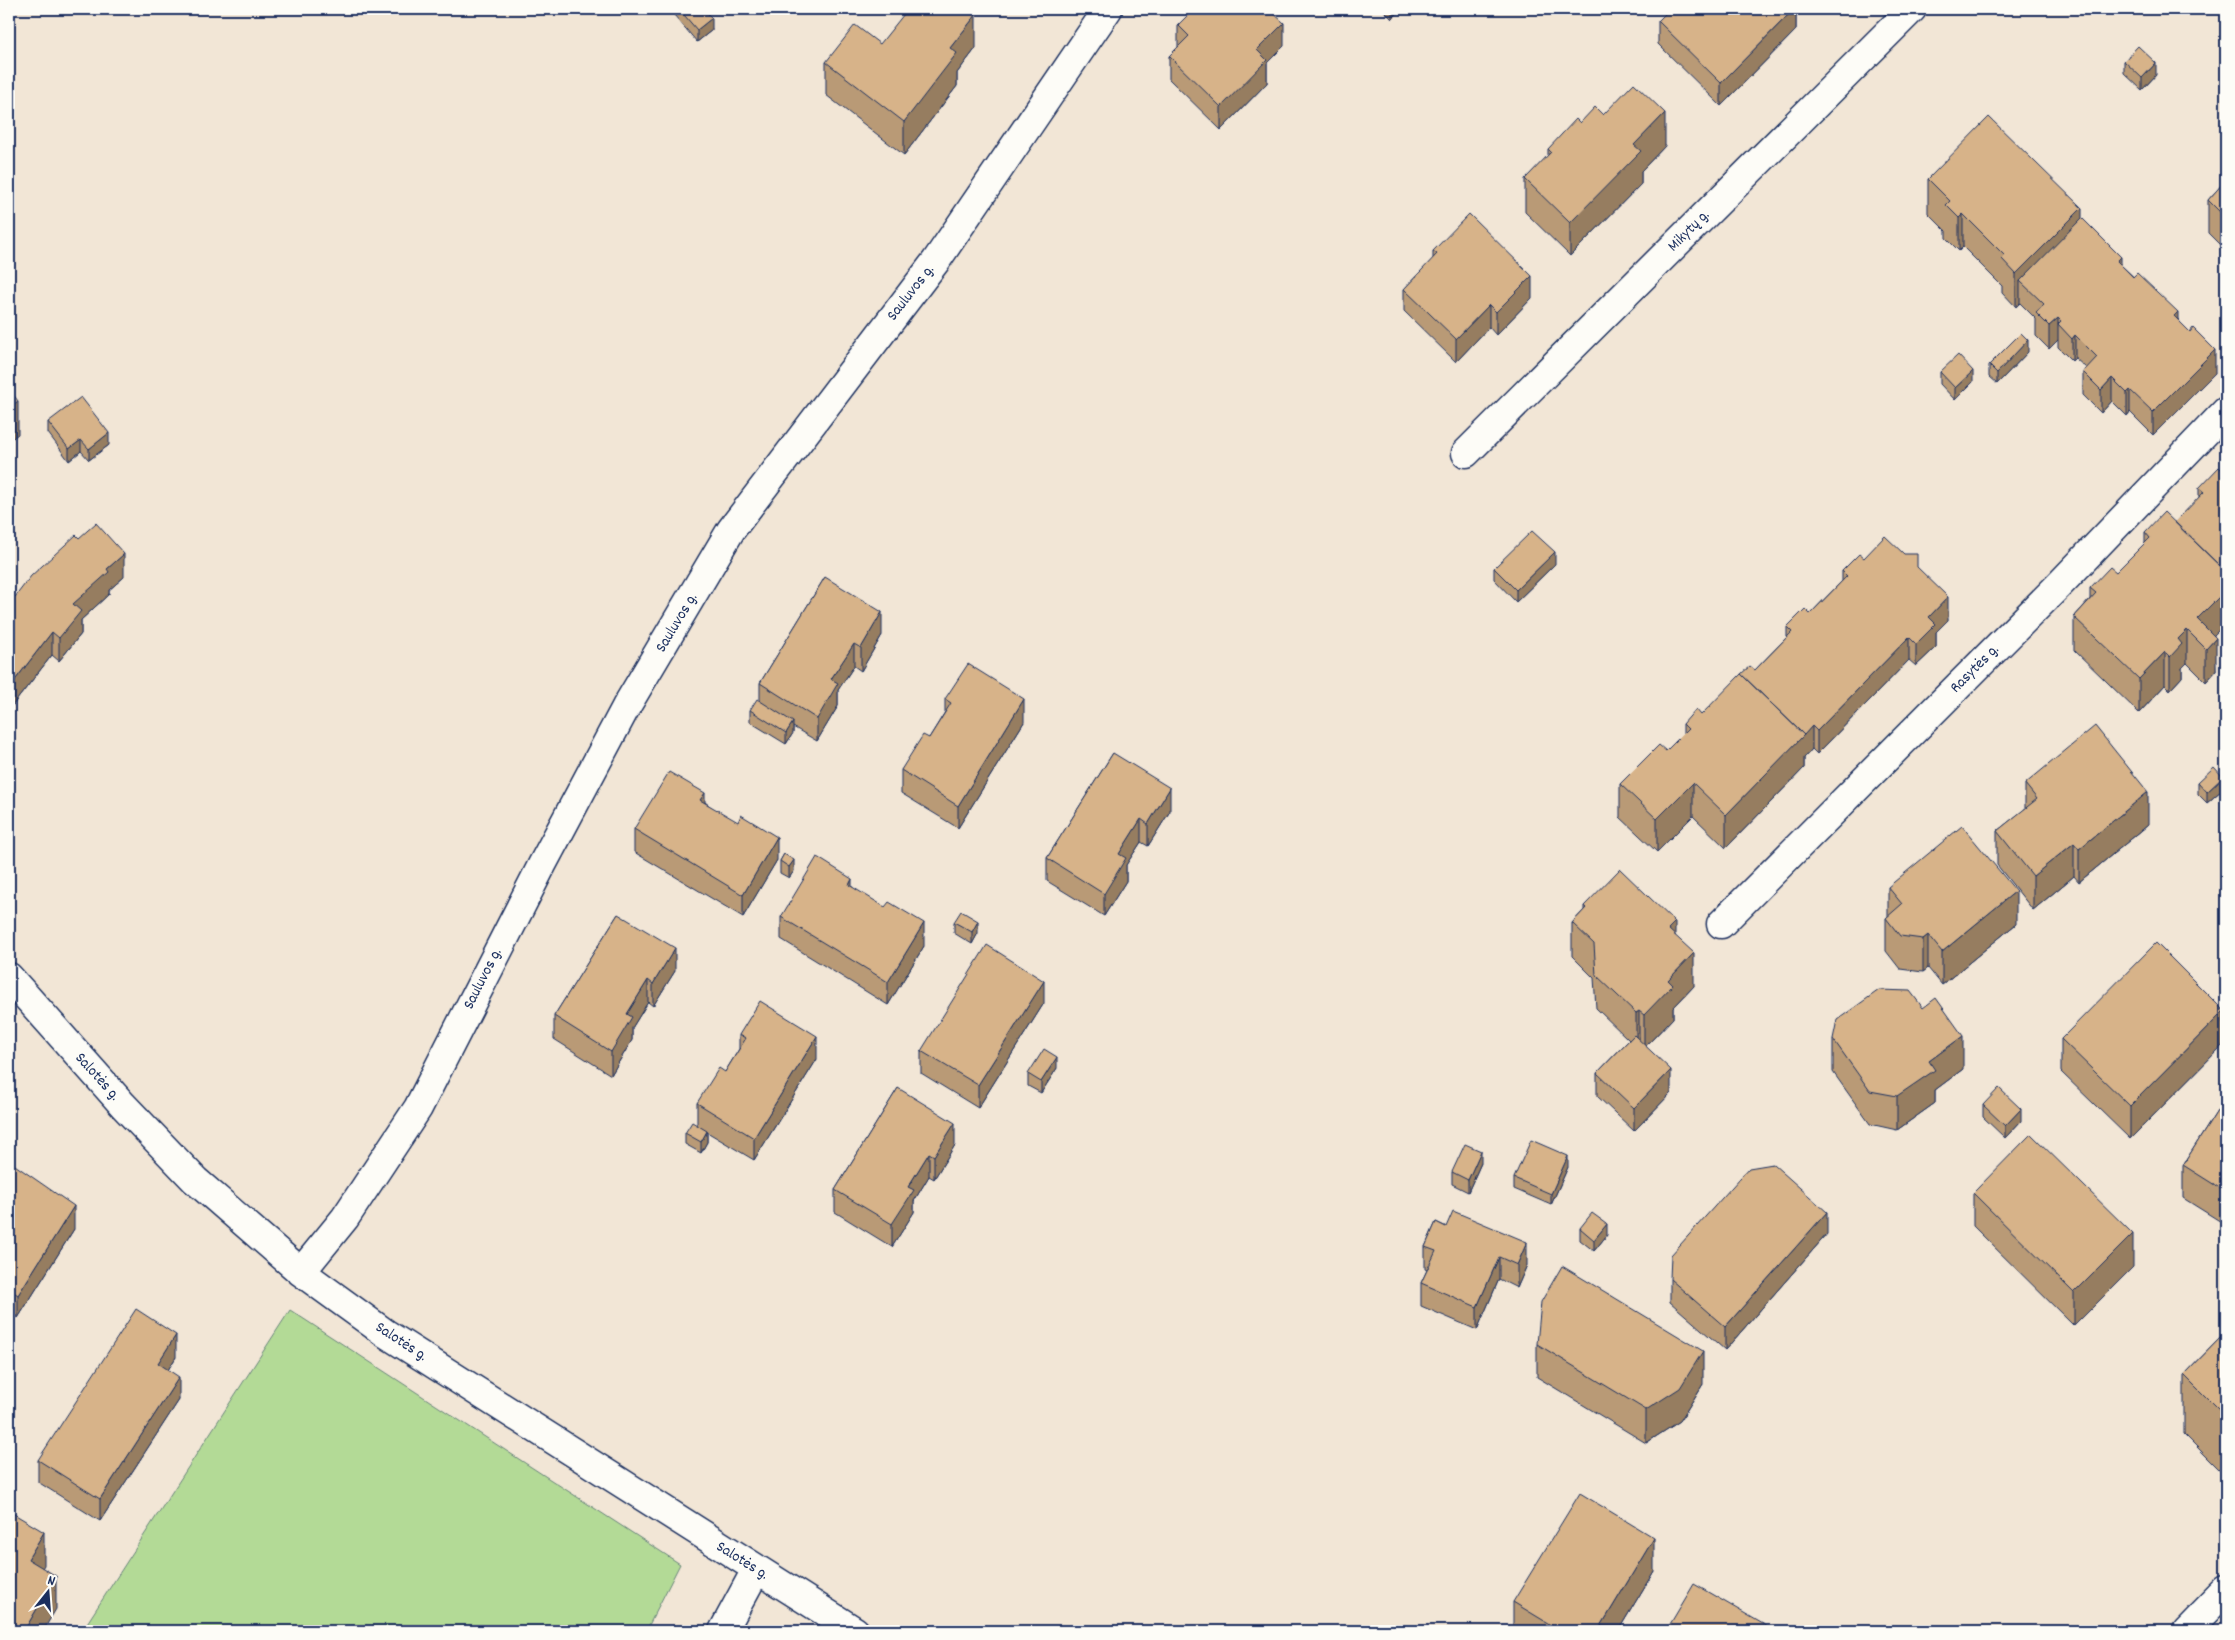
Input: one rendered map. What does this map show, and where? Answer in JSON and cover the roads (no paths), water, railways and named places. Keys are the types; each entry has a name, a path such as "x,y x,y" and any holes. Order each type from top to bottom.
{"street":[{"name":"Sauluvos g.","path":"301,1272 345,1218 418,1108 542,865 626,707 731,530 936,261 1108,9"},
{"name":"Mikytų g.","path":"1466,453 1912,9"},
{"name":"Rasytės g.","path":"1721,924 2060,584 2226,411"},
{"name":"Salotės g.","path":"9,977 123,1105 194,1180 301,1272 385,1332 756,1570 855,1631"},
{"path":"723,1631 756,1570"},
{"path":"2186,1631 2226,1590"}]}
